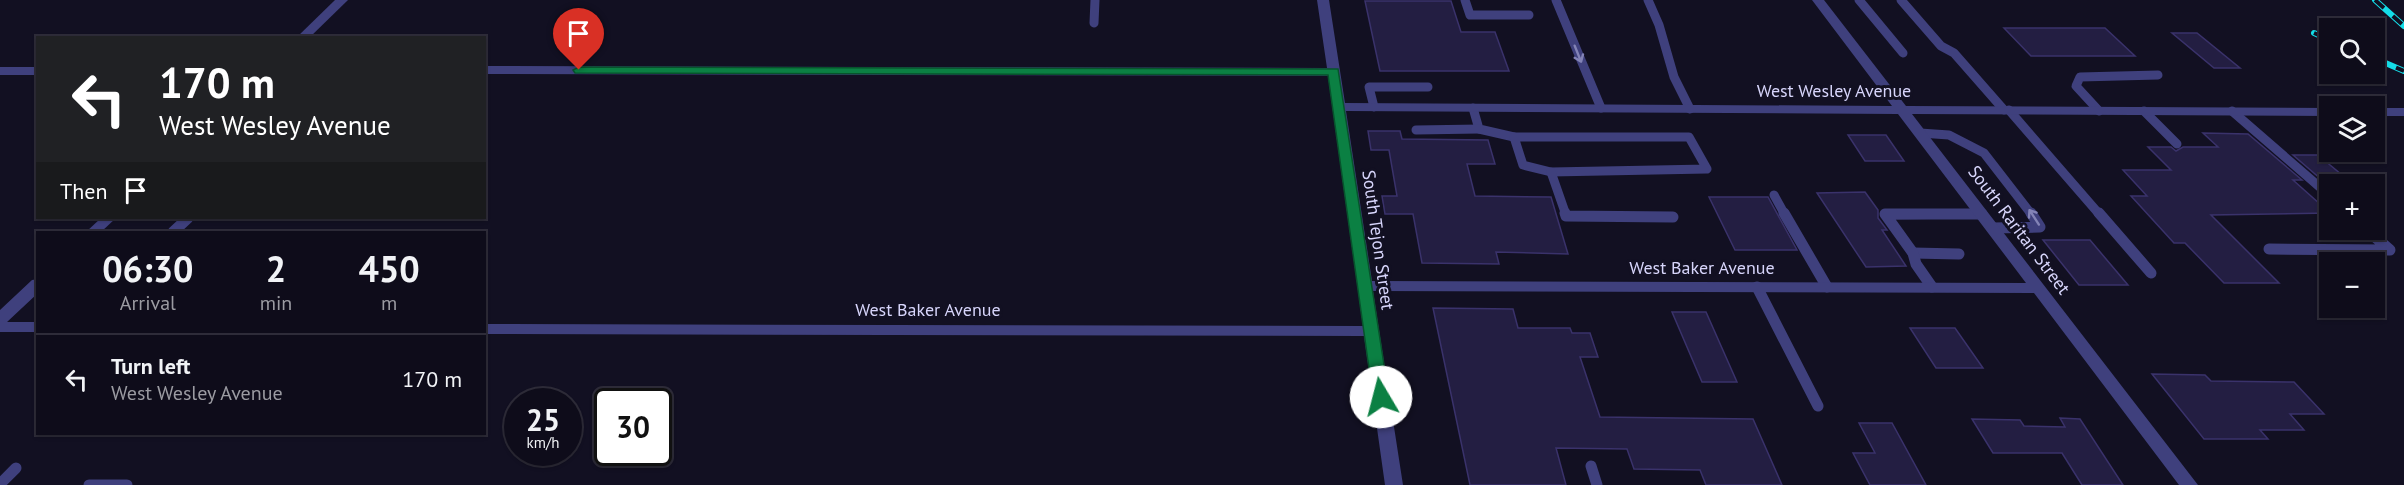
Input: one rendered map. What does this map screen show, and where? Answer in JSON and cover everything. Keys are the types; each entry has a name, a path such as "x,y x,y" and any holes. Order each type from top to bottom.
{"street":[{"path":"304,36 342,0"},
{"name":"South Tejon Street","path":"1323,0 1394,485"},
{"name":"South Raritan Street","path":"1818,0 2189,485"},
{"path":"486,70 1334,72"},
{"path":"0,71 36,71"},
{"name":"West Wesley Avenue","path":"1339,107 2319,112"},
{"path":"2385,112 2404,112"},
{"path":"94,231 108,219"},
{"path":"0,319 36,286"},
{"name":"West Baker Avenue","path":"1365,286 2038,288"},
{"path":"0,327 36,327"},
{"name":"West Baker Avenue","path":"486,328 1371,331"}],"lane":[{"path":"1094,23 1095,0"},
{"path":"1465,0 1470,15 1529,15"},
{"path":"1556,0 1601,108"},
{"path":"1648,0 1659,25 1674,77 1690,109"},
{"path":"1859,0 1903,53"},
{"path":"1901,0 1941,46 1953,53 2007,110 2151,273"},
{"path":"2099,111 2076,86 2080,77 2158,75"},
{"path":"1374,107 1369,87 1428,87"},
{"path":"1473,108 1479,129"},
{"path":"2144,111 2176,144"},
{"path":"2232,111 2319,186"},
{"path":"1416,129 1479,129 1514,137 1689,137 1707,169 1551,172 1523,165 1514,137"},
{"path":"1920,133 1949,135 1984,153 2040,226 1993,228"},
{"path":"1551,172 1566,216 1673,217"},
{"path":"1774,195 1827,287"},
{"path":"1932,287 1916,264 1913,254 1885,214 1982,214"},
{"path":"174,231 187,219"},
{"path":"2269,249 2390,249 2379,240"},
{"path":"1913,254 1959,254"},
{"path":"1756,287 1818,406"},
{"path":"1591,466 1597,485"},
{"path":"0,484 16,468"},
{"path":"89,485 127,485"}],"building":[{"path":"1365,1 1451,1 1461,32 1495,32 1509,71 1380,71"},
{"path":"2004,28 2105,28 2135,56 2031,56"},
{"path":"2172,33 2197,33 2240,68 2214,68"},
{"path":"1368,131 1400,131 1402,139 1488,140 1495,164 1467,164 1475,196 1551,197 1568,254 1496,252 1499,264 1422,263 1413,214 1385,214 1382,196 1397,196 1389,150 1371,150"},
{"path":"2203,133 2248,134 2302,180 2293,180 2319,203 2319,213 2211,215 2279,283 2224,283 2185,243 2174,243 2131,196 2147,196 2123,170 2171,170 2148,147 2171,147 2176,151 2183,147 2218,147"},
{"path":"1848,135 1886,135 1904,161 1865,161"},
{"path":"2293,155 2318,155 2319,162 2326,162 2341,174 2319,174 2319,177"},
{"path":"1865,192 1878,210 1878,218 1887,230 1882,230 1906,266 1866,267 1817,193"},
{"path":"1709,197 1768,197 1797,250 1735,250"},
{"path":"2043,240 2090,240 2128,285 2079,285"},
{"path":"1433,308 1513,309 1518,328 1570,328 1572,333 1590,333 1598,357 1580,357 1600,417 1753,419 1782,485 1706,485 1700,470 1634,469 1627,449 1556,448 1566,485 1470,485"},
{"path":"1672,312 1706,312 1737,382 1702,382"},
{"path":"1910,328 1955,328 1983,368 1936,368"},
{"path":"2152,374 2205,375 2211,381 2294,382 2324,414 2290,414 2304,430 2260,430 2268,439 2204,439"},
{"path":"2060,418 2080,419 2123,485 2082,485 2062,453 1993,453 1972,419 2020,420 2024,426 2065,427"},
{"path":"1859,423 1892,423 1926,485 1870,485 1853,453 1875,453"}],"railway":[{"path":"2375,0 2404,26"},
{"path":"2314,33 2319,35"},
{"path":"2385,63 2404,71"}],"route":[{"path":"579,70 1334,72 1381,397"}]}
